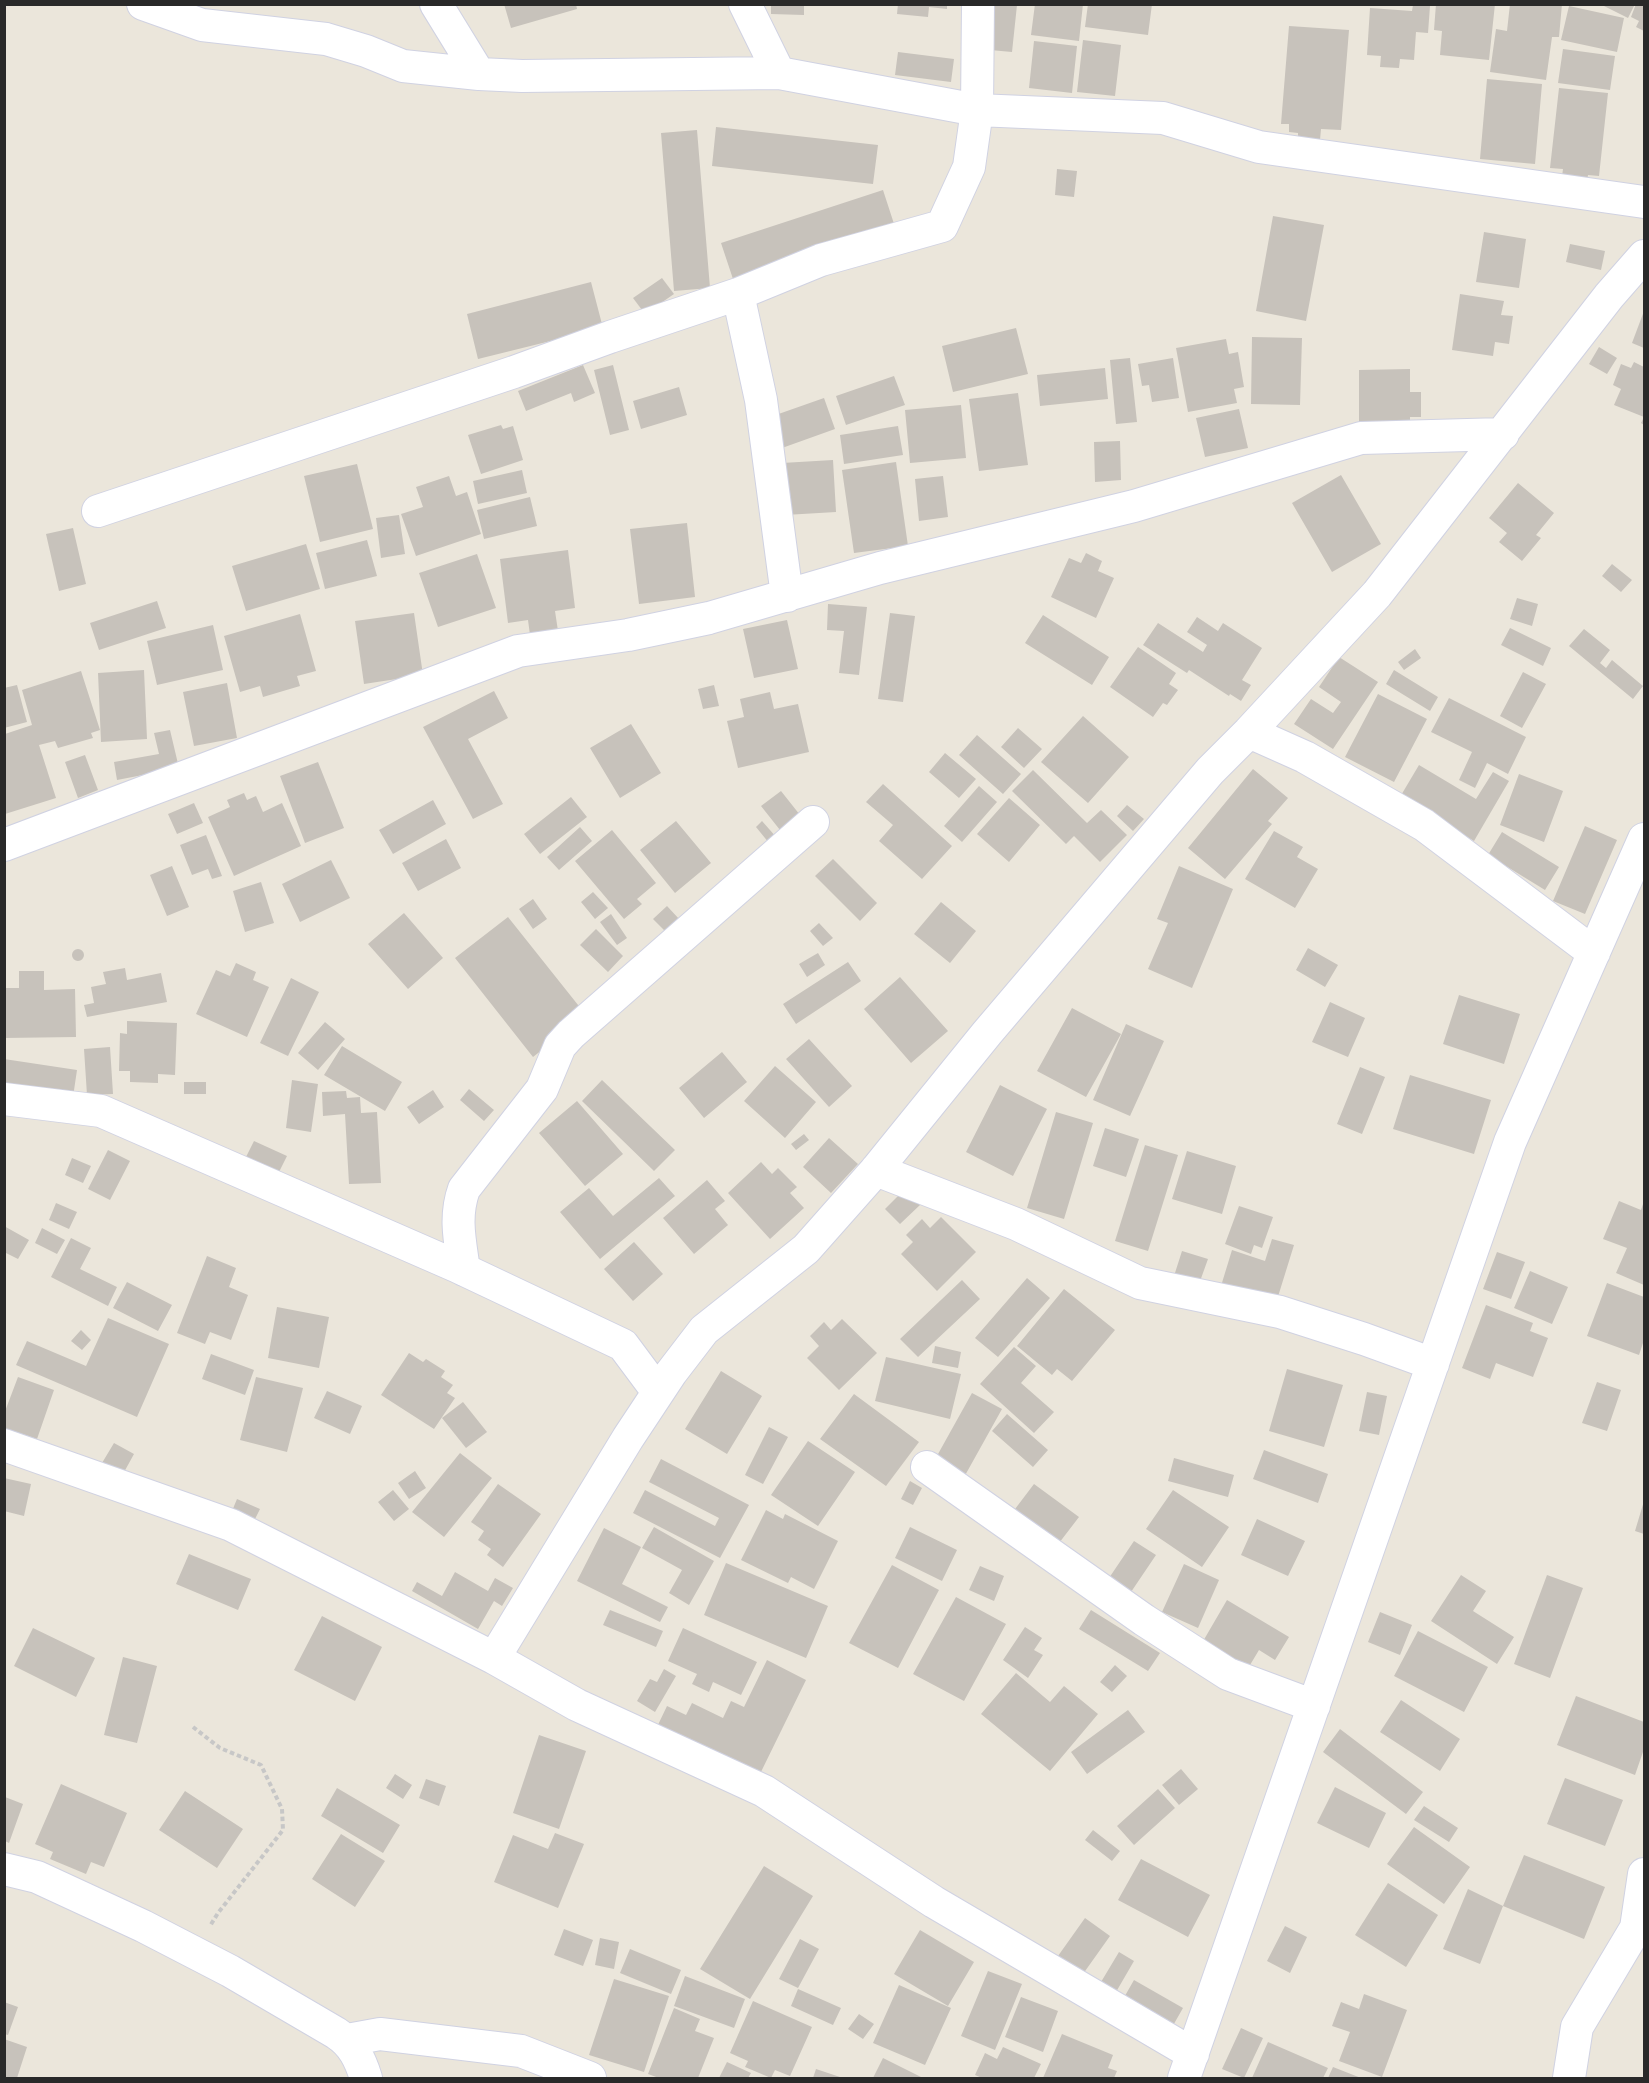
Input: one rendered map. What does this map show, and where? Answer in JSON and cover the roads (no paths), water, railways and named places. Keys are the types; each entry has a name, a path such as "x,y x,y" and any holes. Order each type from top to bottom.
{"street":[{"path":"142,4 202,25 326,39 366,51 403,66 479,74 534,76 779,73 976,110 1163,118 1259,147 1644,202"},
{"path":"436,4 479,74"},
{"path":"745,4 779,73"},
{"path":"98,511 514,372 738,294 821,260 942,226 969,167 976,110 978,4"},
{"path":"494,1658 658,1392 704,1330 806,1249 876,1170 987,1033 1202,780 1250,732 1377,594 1609,296 1644,256"},
{"path":"738,294 761,400 788,597"},
{"path":"4,845 518,651 639,633 709,618 788,597 880,568 1134,506 1361,438 1503,434"},
{"path":"1250,732 1305,757 1424,825 1594,953"},
{"path":"464,1270 457,1225 459,1205 464,1189 542,1089 560,1046 813,822"},
{"path":"4,1445 231,1525 494,1658 577,1705 764,1791 1188,2066 1510,1142 1644,839"},
{"path":"4,1099 101,1111 464,1270 623,1345 658,1392"},
{"path":"876,1170 1016,1224 1140,1283 1280,1312 1433,1364"},
{"path":"927,1467 1144,1620 1228,1674 1314,1706"},
{"path":"4,1869 37,1877 143,1926 230,1971 347,2040 357,2053 366,2079"},
{"path":"1569,2079 1577,2026 1636,1928 1644,1874"},
{"path":"347,2040 380,2034 520,2050 590,2079"}]}
